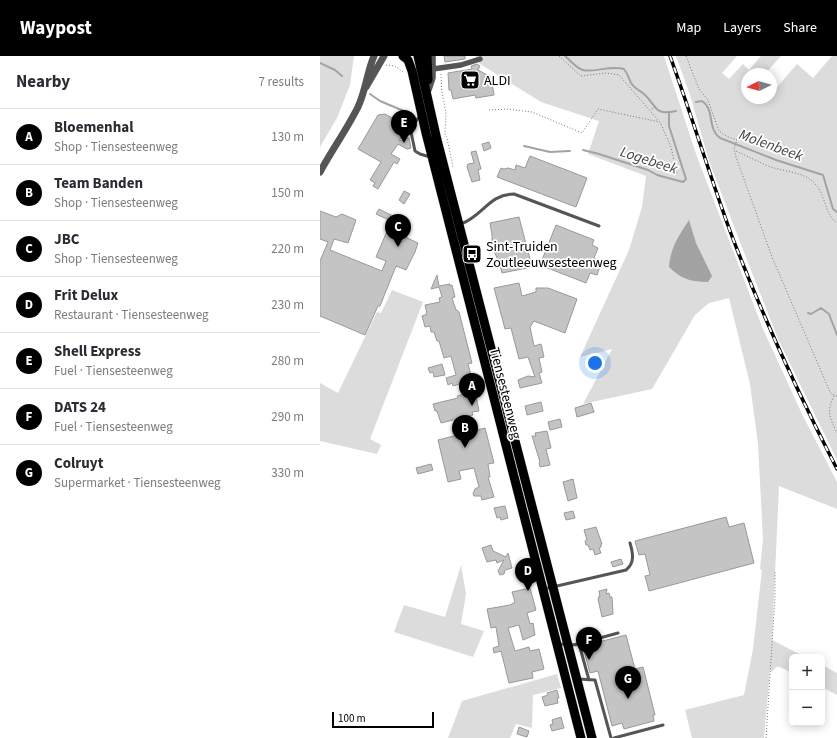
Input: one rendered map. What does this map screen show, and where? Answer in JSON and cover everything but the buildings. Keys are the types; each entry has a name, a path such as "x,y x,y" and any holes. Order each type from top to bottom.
{"main road":[{"name":"Tiensesteenweg","path":"403,56 408,60 412,71 450,227 454,255 581,738"},
{"name":"Tiensesteenweg","path":"418,56 437,140 592,738"},
{"path":"427,56 429,102"}],"street":[{"path":"320,172 358,107 365,89 367,76 374,56"},
{"path":"365,89 384,56"},
{"path":"429,90 431,86 433,56"},
{"path":"433,69 461,65 479,58"}],"lane":[{"path":"422,113 411,127 415,151 432,157"},
{"path":"450,227 470,221 494,199 500,196 514,194 599,226"},
{"path":"454,255 466,252"},
{"path":"543,589 626,570 631,567 633,561 630,543"},
{"path":"557,645 567,643 574,645 618,633"},
{"path":"579,644 589,680"},
{"path":"577,679 595,680 611,738"},
{"path":"614,738 663,726"}],"path":[{"path":"559,56 581,76 606,73 619,75 660,122 671,147 677,174"},
{"path":"686,56 699,89 708,100 719,131 726,136 737,140 734,148 736,151 736,157 772,257 830,392 837,396"},
{"path":"386,65 399,68 405,76"},
{"path":"445,67 441,73 441,76 446,113 445,134"},
{"path":"652,109 656,106"},
{"path":"489,110 507,109 532,112 582,134 598,109 660,122"},
{"path":"736,151 769,166 810,179 818,186 827,210 833,220 837,223"},
{"path":"834,395 828,410 837,433"},
{"path":"766,738 775,597 775,572"}],"shaded area":[{"path":"320,56 354,56 350,85 337,118 320,147"},
{"path":"476,56 664,56 696,154 763,329 802,414 837,482 837,509 779,486 772,640 799,654 789,654 789,672 780,667 776,667 772,672 770,670 764,738 692,738 685,710 744,695 753,649 762,570 760,569 763,539 758,444 750,384 729,298 709,303 695,315 652,389 583,404 612,349 580,357 629,250 642,207 646,176 588,154 599,121 541,102 477,62"},
{"path":"676,56 737,56 722,73 729,79 743,64 747,68 741,68 741,104 777,104 777,87 797,64 813,78 832,56 837,56 837,460 778,339 709,161 690,95"},
{"path":"761,56 781,56 770,68 751,68"},
{"path":"689,220 696,243 712,276 708,282 687,279 669,267 673,248"},
{"path":"392,290 423,302 370,439 381,445 377,454 320,441 320,383 338,393 377,312 381,313"},
{"path":"461,565 466,594 461,624 484,631 473,657 394,632 404,605 445,617"},
{"path":"825,667 837,673 837,695 825,689"},
{"path":"557,674 561,688 533,695 532,728 516,724 510,738 448,738 462,701"}],"waterway":[{"name":"Molenbeek","path":"565,56 580,69 587,71 613,68 624,69 631,83 645,95 657,109 664,112 676,111"},
{"name":"Logebeek","path":"320,63 335,70 342,76"},
{"name":"Logebeek","path":"370,94 380,101 411,114"},
{"name":"Molenbeek","path":"696,102 702,101 706,105 714,130 720,138 776,160 823,175 833,209 837,212"},
{"name":"Logebeek","path":"583,150 648,170 657,175 683,182 686,179 669,126 669,112"},
{"name":"Logebeek","path":"524,146 550,152 570,151"},
{"path":"808,313 811,314 821,308 829,314 837,335"}],"railway":[{"path":"670,56 722,209 754,292 780,352 837,469"}],"place":[{"name":"ALDI","path":"470,80"},
{"name":"Shell Express","path":"404,143"},
{"name":"JBC","path":"398,247"},
{"name":"Sint-Truiden Zoutleeuwsesteenweg","path":"472,254"},
{"name":"Bloemenhal","path":"472,406"},
{"name":"Team Banden","path":"465,448"},
{"name":"Frit Delux","path":"528,591"},
{"name":"DATS 24","path":"589,660"},
{"name":"Colruyt","path":"628,699"}]}
